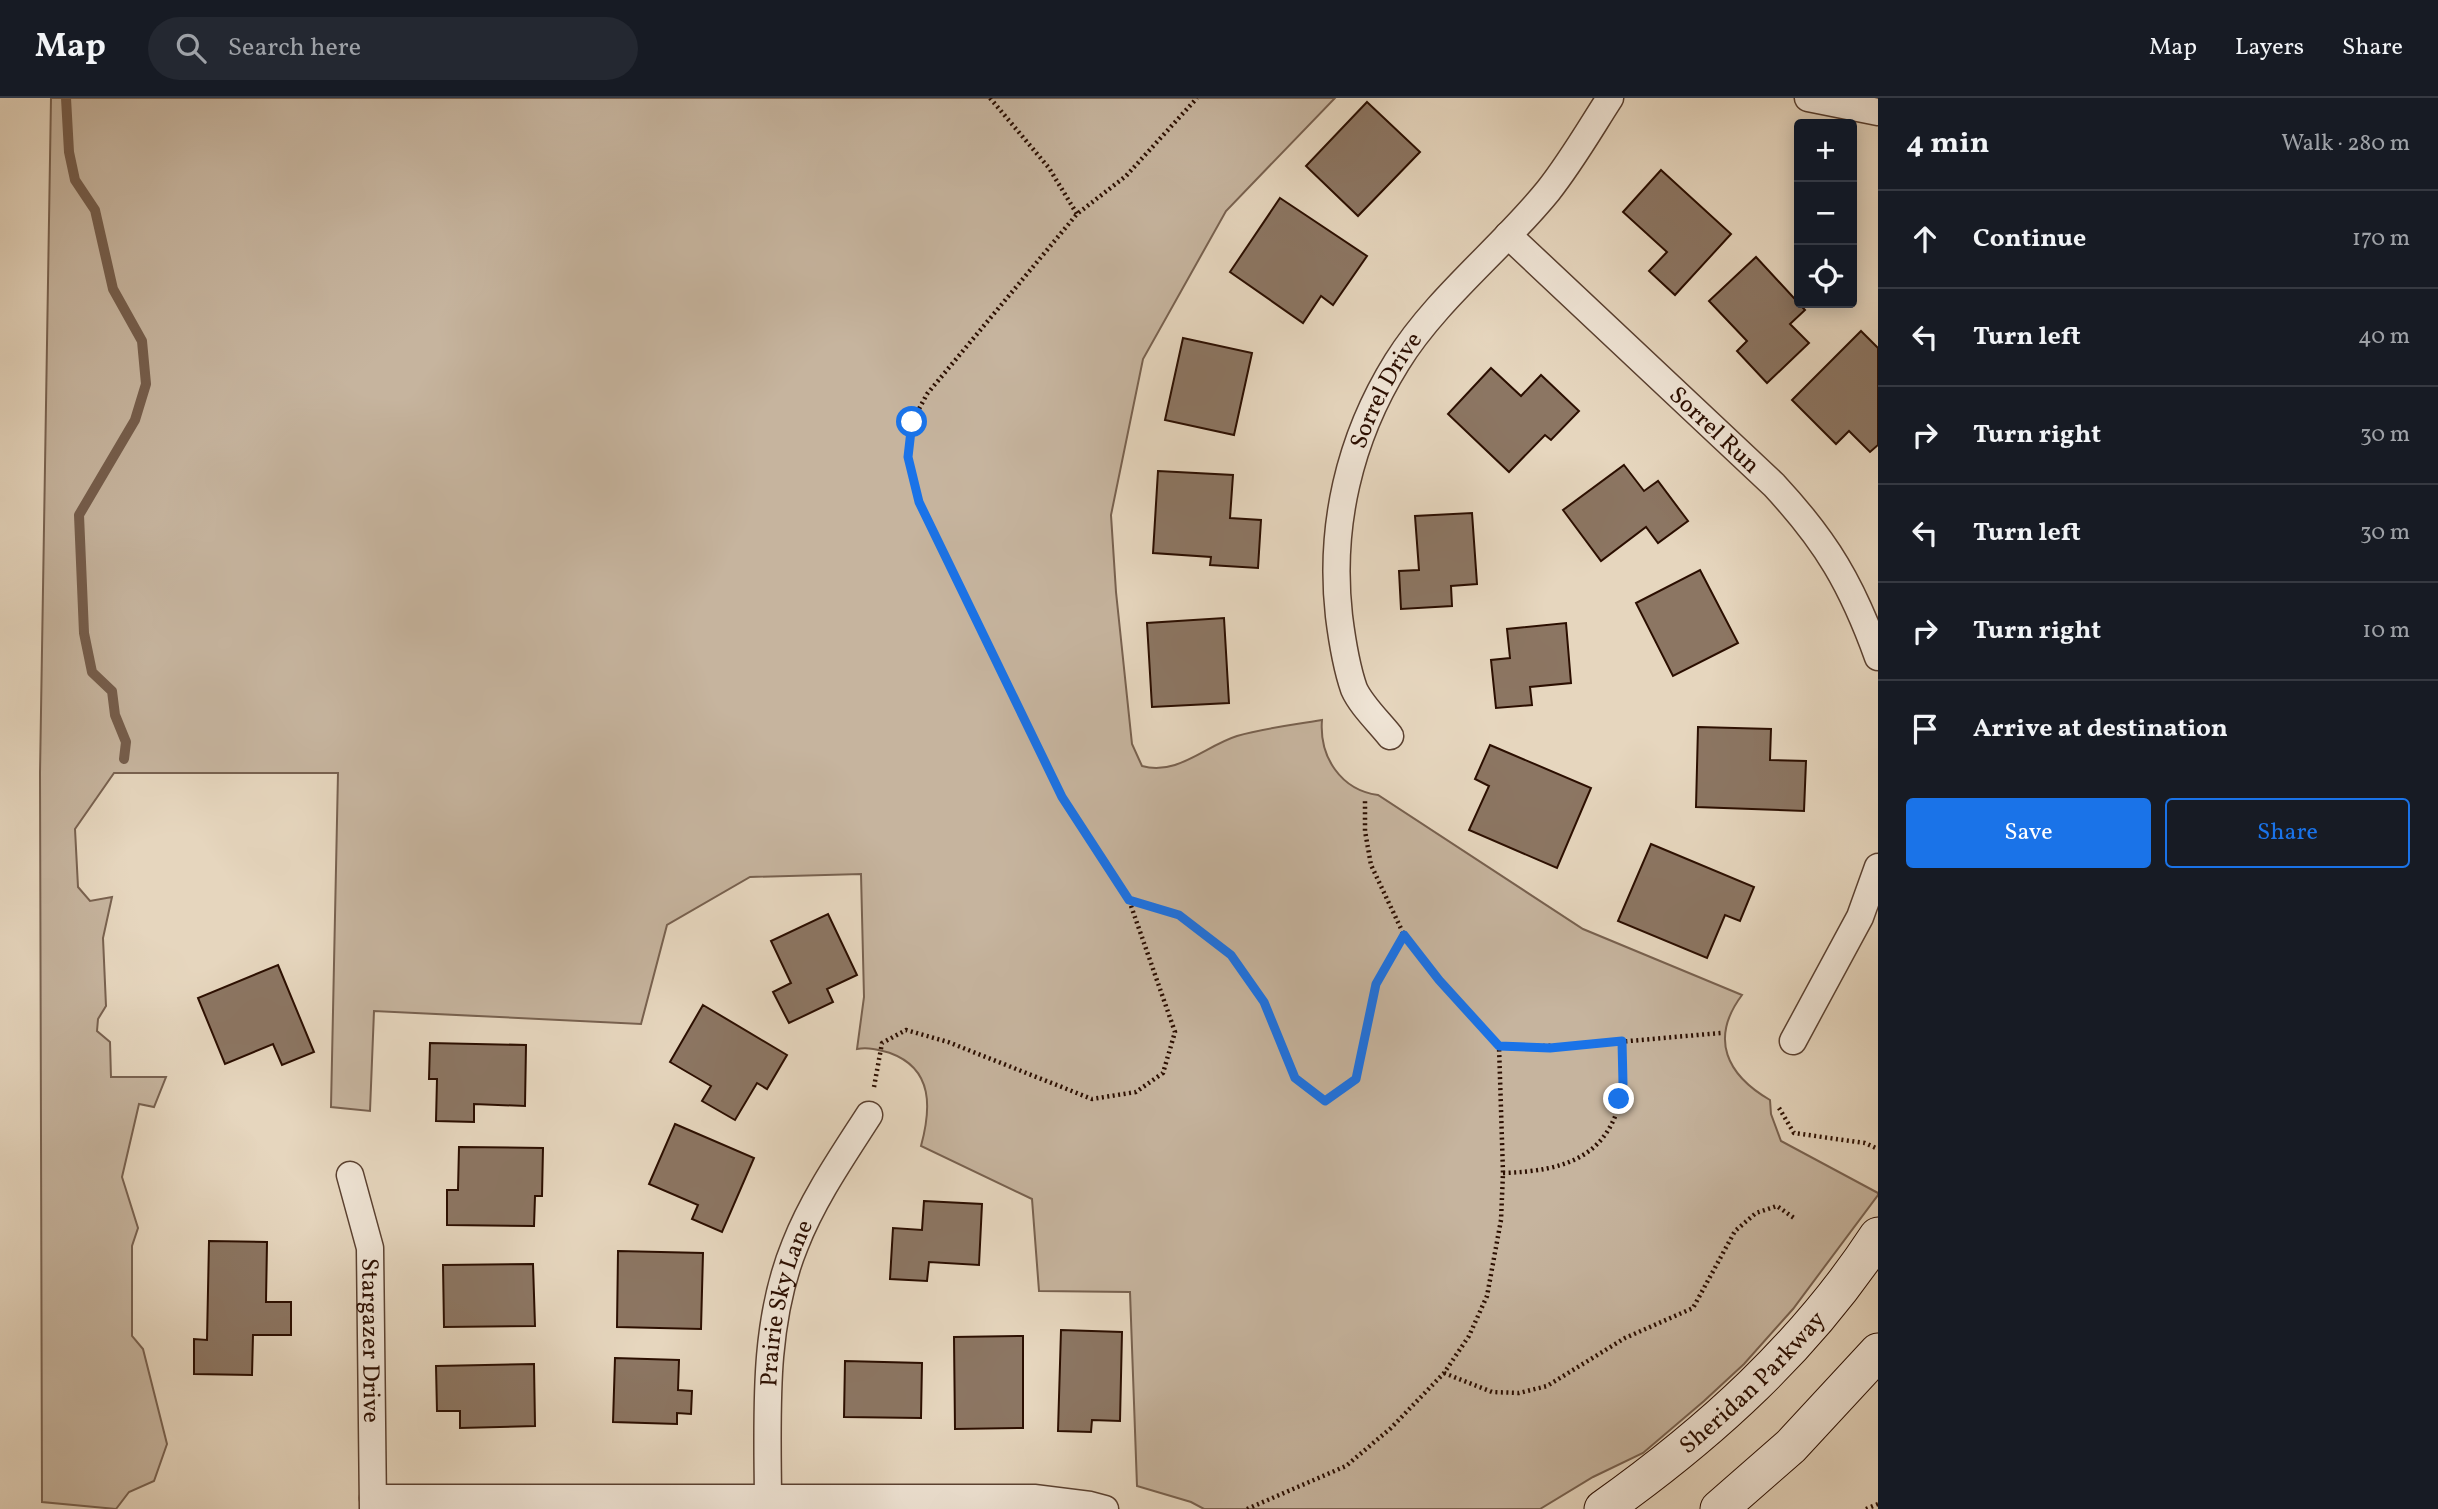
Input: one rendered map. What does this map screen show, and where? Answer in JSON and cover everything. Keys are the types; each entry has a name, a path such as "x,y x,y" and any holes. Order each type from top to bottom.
{"main road":[{"name":"Sheridan Parkway","path":"1604,1509 1679,1453 1767,1374 1838,1291 1878,1236"},
{"path":"1719,1509 1791,1446 1878,1352"}],"street":[{"name":"Sorrel Drive","path":"1390,736 1355,691 1342,640 1335,581 1336,557 1338,521 1350,463 1369,414 1397,361 1434,314 1549,190 1610,98"},
{"path":"1808,98 1878,112"},
{"name":"Sorrel Run","path":"1508,235 1774,485 1800,513 1836,561 1860,608 1878,657"},
{"path":"1793,1041 1860,917 1878,867"},
{"name":"Prairie Sky Lane","path":"768,1504 769,1355 777,1303 794,1245 815,1202 869,1115"},
{"name":"Stargazer Drive","path":"350,1175 370,1248 373,1504"},
{"path":"373,1504 768,1504 1034,1498 1105,1509"}],"path":[{"path":"990,98 1049,168 1077,215"},
{"path":"869,1115 882,1043 906,1030 948,1042 1092,1099 1136,1092 1163,1073 1175,1032 1129,900 1062,797 919,502 908,457 912,422 927,394 1077,215 1126,176 1197,98"},
{"path":"1247,1509 1346,1466 1391,1427 1444,1373 1469,1336 1487,1296 1501,1220 1503,1173 1499,1046 1439,980 1404,935 1371,865 1364,831 1365,800"},
{"path":"1129,900 1179,915 1231,955 1264,1002 1295,1078 1325,1101 1356,1079 1376,984 1404,935"},
{"path":"1499,1046 1550,1048 1721,1033"},
{"path":"1503,1173 1538,1172 1556,1168 1589,1151 1602,1138 1614,1120 1623,1084 1622,1041"},
{"path":"1779,1108 1794,1133 1865,1143 1878,1149"},
{"path":"1444,1373 1492,1392 1519,1393 1547,1386 1625,1338 1693,1308 1735,1231 1756,1213 1777,1206 1794,1218"},
{"path":"1866,1509 1878,1504"}],"shaded area":[{"path":"51,98 1335,98 1226,211 1143,359 1111,515 1132,744 1142,766 1155,768 1179,764 1237,736 1322,720 1324,747 1329,759 1343,779 1353,786 1378,795 1583,929 1742,995 1726,1026 1728,1055 1743,1079 1770,1100 1771,1114 1781,1141 1878,1195 1793,1309 1744,1364 1643,1453 1593,1477 1540,1509 1204,1509 1191,1502 1137,1486 1130,1292 1039,1291 1032,1199 921,1146 927,1118 926,1092 915,1069 890,1053 857,1049 864,997 861,874 750,877 667,925 641,1024 374,1011 370,1111 331,1107 338,773 114,773 75,829 78,887 90,901 112,897 103,938 106,1006 98,1019 97,1031 110,1042 111,1077 166,1077 154,1107 139,1104 122,1177 138,1228 132,1246 132,1336 143,1349 167,1444 154,1481 129,1492 116,1509 42,1502 40,773"}],"building":[{"path":"1367,102 1420,152 1358,216 1306,166"},
{"path":"1661,170 1731,234 1675,295 1649,271 1667,252 1623,212"},
{"path":"1280,198 1367,256 1333,305 1321,296 1303,323 1230,272"},
{"path":"1756,257 1794,298 1794,308 1805,310 1790,324 1809,343 1767,383 1737,351 1747,341 1709,301"},
{"path":"1861,331 1878,348 1878,445 1870,452 1849,431 1836,444 1792,400"},
{"path":"1183,338 1252,353 1234,435 1165,420"},
{"path":"1491,368 1521,396 1541,375 1579,411 1551,440 1545,435 1509,472 1448,414"},
{"path":"1624,465 1644,491 1658,481 1688,521 1658,543 1646,527 1601,561 1563,510"},
{"path":"1158,471 1233,475 1230,518 1261,520 1258,568 1210,565 1211,557 1153,553"},
{"path":"1472,513 1477,584 1451,586 1452,606 1401,609 1399,571 1419,570 1415,516"},
{"path":"1700,570 1738,643 1673,676 1636,603"},
{"path":"1224,618 1229,703 1152,707 1147,623"},
{"path":"1566,623 1571,683 1530,687 1532,705 1496,708 1491,660 1510,658 1507,629"},
{"path":"1698,727 1771,729 1770,760 1806,761 1804,811 1696,807"},
{"path":"1490,745 1591,788 1557,868 1469,830 1489,786 1475,779"},
{"path":"1651,844 1754,887 1740,921 1725,915 1707,958 1618,921"},
{"path":"828,914 857,975 827,989 833,1002 789,1023 773,992 791,983 771,941"},
{"path":"278,965 314,1052 282,1065 273,1044 225,1064 198,998"},
{"path":"703,1005 787,1055 767,1089 757,1083 735,1120 702,1101 711,1086 670,1062"},
{"path":"430,1043 526,1045 525,1106 474,1104 474,1122 436,1121 437,1079 429,1079"},
{"path":"675,1124 754,1158 722,1232 692,1219 698,1205 649,1184"},
{"path":"459,1147 543,1148 542,1196 535,1196 534,1226 447,1225 447,1190 458,1190"},
{"path":"924,1201 982,1204 979,1265 929,1262 927,1281 890,1279 893,1228 922,1230"},
{"path":"209,1241 267,1242 266,1302 291,1302 291,1335 253,1335 252,1375 194,1374 194,1339 207,1340"},
{"path":"618,1251 703,1253 701,1329 617,1327"},
{"path":"533,1264 535,1326 444,1327 443,1265"},
{"path":"1061,1330 1122,1332 1120,1421 1092,1420 1091,1432 1058,1431"},
{"path":"1023,1336 1023,1428 955,1429 954,1337"},
{"path":"615,1358 679,1360 678,1390 692,1391 691,1414 677,1413 677,1424 613,1422"},
{"path":"845,1361 922,1363 921,1418 844,1417"},
{"path":"534,1364 535,1426 460,1428 460,1411 437,1411 436,1366"}],"waterway":[{"path":"66,98 69,152 75,180 95,210 113,289 142,341 146,384 135,420 79,515 84,633 92,672 112,691 115,715 126,742 124,759"}],"route":[{"path":"912,422 908,457 919,502 1062,797 1129,900 1179,915 1231,955 1264,1002 1295,1078 1325,1101 1356,1079 1376,984 1404,935 1439,980 1499,1046 1550,1048 1622,1041 1623,1084 1619,1099"}]}
